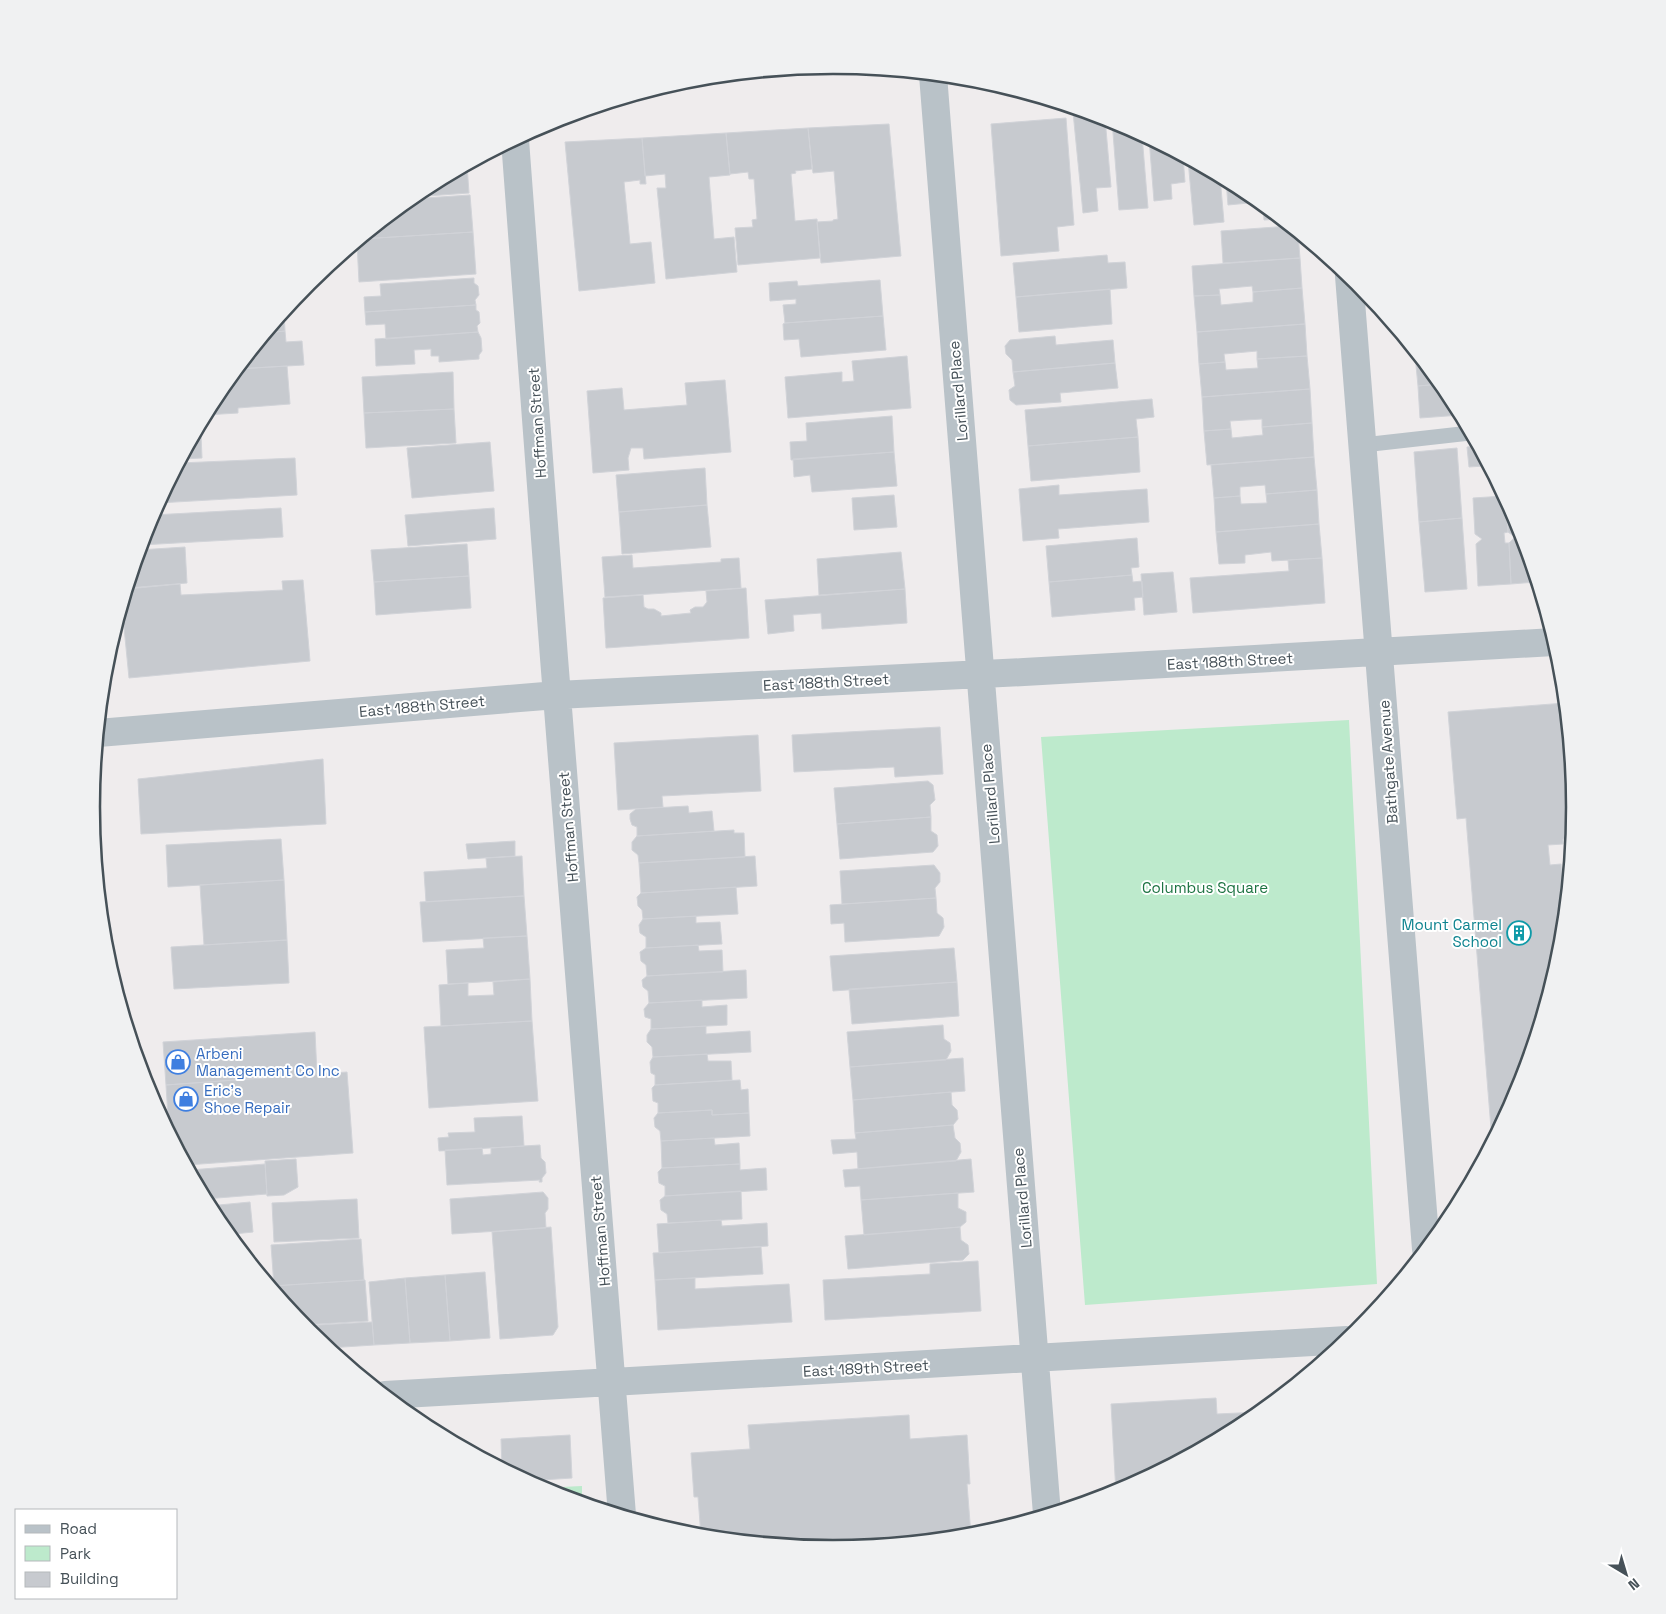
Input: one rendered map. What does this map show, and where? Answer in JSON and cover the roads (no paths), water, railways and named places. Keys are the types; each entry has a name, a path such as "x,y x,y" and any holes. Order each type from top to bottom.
{"street":[{"name":"Lorillard Place","path":"933,81 1047,1508"},
{"name":"Hoffman Street","path":"515,146 622,1508"},
{"name":"Bathgate Avenue","path":"1351,289 1425,1239"},
{"name":"East 188th Street","path":"104,733 557,695 981,674 1547,642"},
{"name":"East 189th Street","path":"395,1394 1334,1341"}],"lane":[{"path":"1363,445 1463,433"}],"place":[{"name":"Mount Carmel School","path":"1519,933"},
{"name":"Arbeni Management Co Inc","path":"178,1062"},
{"name":"Eric's Shoe Repair","path":"186,1099"}],"park label":[{"name":"Columbus Square","path":"1205,887"}]}
